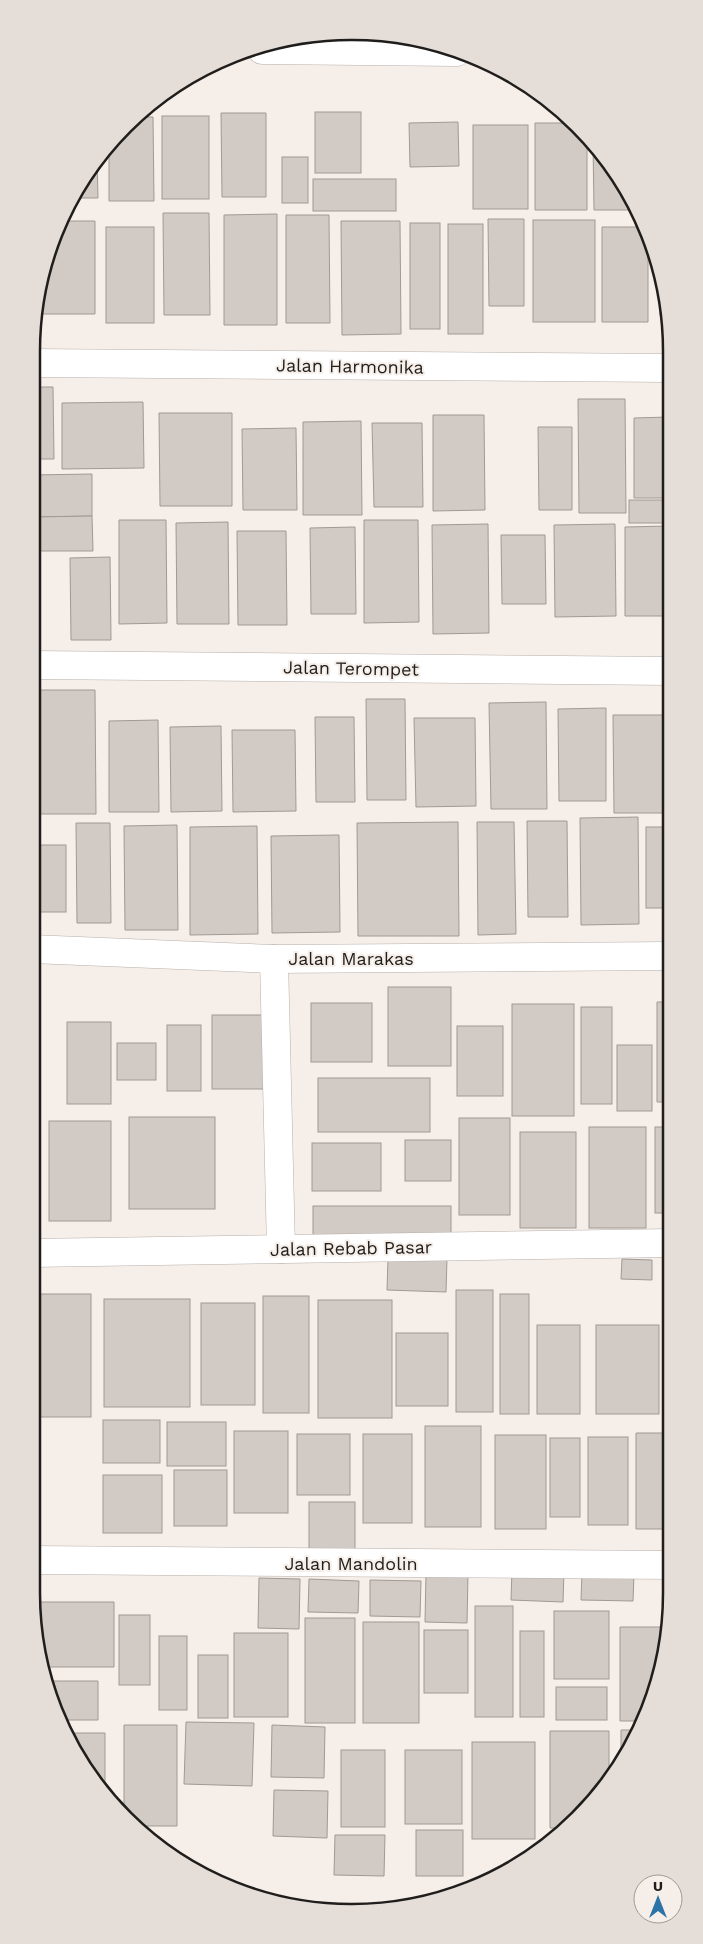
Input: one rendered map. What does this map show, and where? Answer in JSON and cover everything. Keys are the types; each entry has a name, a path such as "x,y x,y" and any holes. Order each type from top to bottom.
{"street":[{"path":"274,50 435,52"},
{"name":"Jalan Harmonika","path":"40,363 663,368"},
{"name":"Jalan Terompet","path":"40,665 663,671"},
{"name":"Jalan Marakas","path":"40,949 274,959 663,956"},
{"path":"274,959 281,1249"},
{"name":"Jalan Rebab Pasar","path":"40,1253 663,1243"},
{"name":"Jalan Mandolin","path":"40,1560 663,1565"}],"building":[{"path":"315,112 361,112 361,173 315,173"},
{"path":"221,113 266,113 266,197 222,197"},
{"path":"162,116 209,116 209,199 162,199"},
{"path":"146,117 153,117 154,201 109,201 109,156"},
{"path":"458,122 459,166 410,167 409,123"},
{"path":"535,123 563,123 587,147 587,210 535,210"},
{"path":"473,125 528,125 528,209 473,209"},
{"path":"593,155 611,178 629,210 594,210"},
{"path":"282,157 308,157 308,203 282,203"},
{"path":"97,171 98,198 81,198"},
{"path":"313,179 396,179 396,211 313,211"},
{"path":"163,213 209,213 210,315 164,315"},
{"path":"277,214 277,325 224,325 224,215"},
{"path":"286,215 329,215 330,323 286,323"},
{"path":"488,219 524,219 524,306 489,306"},
{"path":"533,220 595,220 595,322 533,322"},
{"path":"69,221 95,221 95,314 43,314 51,271"},
{"path":"341,221 400,221 401,334 342,335"},
{"path":"410,223 440,223 440,329 410,329"},
{"path":"448,224 483,224 483,334 448,334"},
{"path":"106,227 154,227 154,323 106,323"},
{"path":"602,227 637,227 648,258 648,322 602,322"},
{"path":"40,387 53,387 54,459 40,459"},
{"path":"578,399 625,399 626,513 579,513"},
{"path":"143,402 144,468 62,469 62,403"},
{"path":"159,413 232,413 232,506 160,506"},
{"path":"433,415 484,415 485,510 433,511"},
{"path":"663,417 663,498 634,498 634,418"},
{"path":"361,421 362,515 303,515 303,422"},
{"path":"372,423 422,423 423,507 374,507"},
{"path":"538,427 572,427 572,510 539,510"},
{"path":"296,428 297,510 243,510 242,429"},
{"path":"92,474 92,516 40,517 40,475"},
{"path":"629,500 663,500 663,523 629,523"},
{"path":"92,516 93,551 40,551 40,517"},
{"path":"119,520 166,520 167,623 119,624"},
{"path":"364,520 418,520 419,622 364,623"},
{"path":"228,522 229,624 177,624 176,523"},
{"path":"488,524 489,633 433,634 432,525"},
{"path":"615,524 616,616 555,617 554,525"},
{"path":"663,526 663,616 625,616 625,527"},
{"path":"355,527 356,614 311,614 310,528"},
{"path":"237,531 286,531 287,625 238,625"},
{"path":"501,535 545,535 546,604 502,604"},
{"path":"110,557 111,640 71,640 70,558"},
{"path":"40,690 95,690 96,814 40,814"},
{"path":"366,699 405,699 406,800 367,800"},
{"path":"546,702 547,809 491,809 489,703"},
{"path":"606,708 606,801 559,801 558,709"},
{"path":"613,715 663,715 663,813 614,813"},
{"path":"315,717 354,717 355,802 316,802"},
{"path":"414,718 475,718 476,806 416,807"},
{"path":"158,720 159,812 109,812 109,721"},
{"path":"221,726 222,811 171,812 170,727"},
{"path":"232,730 295,730 296,811 233,812"},
{"path":"638,817 639,924 581,925 580,818"},
{"path":"527,821 567,821 568,917 528,917"},
{"path":"458,822 459,936 358,936 357,823"},
{"path":"477,822 514,822 516,934 478,935"},
{"path":"76,823 110,823 111,923 77,923"},
{"path":"177,825 178,930 125,930 124,826"},
{"path":"257,826 258,934 190,935 190,827"},
{"path":"646,827 663,827 663,908 646,908"},
{"path":"339,835 340,932 272,933 271,836"},
{"path":"40,845 66,845 66,912 40,912"},
{"path":"388,987 451,987 451,1066 388,1066"},
{"path":"657,1002 663,1002 663,1102 657,1102"},
{"path":"311,1003 372,1003 372,1062 311,1062"},
{"path":"512,1004 574,1004 574,1116 512,1116"},
{"path":"581,1007 612,1007 612,1104 581,1104"},
{"path":"212,1015 271,1015 271,1089 212,1089"},
{"path":"67,1022 111,1022 111,1104 67,1104"},
{"path":"167,1025 201,1025 201,1091 167,1091"},
{"path":"457,1026 503,1026 503,1096 457,1096"},
{"path":"117,1043 156,1043 156,1080 117,1080"},
{"path":"617,1045 652,1045 652,1111 617,1111"},
{"path":"318,1078 430,1078 430,1132 318,1132"},
{"path":"129,1117 215,1117 215,1209 129,1209"},
{"path":"459,1118 510,1118 510,1215 459,1215"},
{"path":"49,1121 111,1121 111,1221 49,1221"},
{"path":"589,1127 646,1127 646,1228 589,1228"},
{"path":"655,1127 663,1127 663,1213 655,1213"},
{"path":"520,1132 576,1132 576,1228 520,1228"},
{"path":"405,1140 451,1140 451,1181 405,1181"},
{"path":"312,1143 381,1143 381,1191 312,1191"},
{"path":"313,1206 451,1206 451,1242 313,1242"},
{"path":"388,1258 447,1259 446,1292 387,1290"},
{"path":"622,1259 652,1260 652,1280 621,1279"},
{"path":"456,1290 493,1290 493,1412 456,1412"},
{"path":"40,1294 91,1294 91,1417 40,1417"},
{"path":"500,1294 529,1294 529,1414 500,1414"},
{"path":"263,1296 309,1296 309,1413 263,1413"},
{"path":"104,1299 190,1299 190,1407 104,1407"},
{"path":"318,1300 392,1300 392,1418 318,1418"},
{"path":"201,1303 255,1303 255,1405 201,1405"},
{"path":"537,1325 580,1325 580,1414 537,1414"},
{"path":"596,1325 659,1325 659,1414 596,1414"},
{"path":"396,1333 448,1333 448,1406 396,1406"},
{"path":"103,1420 160,1420 160,1463 103,1463"},
{"path":"167,1422 226,1422 226,1466 167,1466"},
{"path":"425,1426 481,1426 481,1527 425,1527"},
{"path":"234,1431 288,1431 288,1513 234,1513"},
{"path":"636,1433 663,1433 663,1529 636,1529"},
{"path":"297,1434 350,1434 350,1495 297,1495"},
{"path":"363,1434 412,1434 412,1523 363,1523"},
{"path":"495,1435 546,1435 546,1529 495,1529"},
{"path":"588,1437 628,1437 628,1525 588,1525"},
{"path":"550,1438 580,1438 580,1517 550,1517"},
{"path":"174,1470 227,1470 227,1526 174,1526"},
{"path":"103,1475 162,1475 162,1533 103,1533"},
{"path":"309,1502 355,1502 355,1552 309,1552"},
{"path":"512,1569 564,1570 563,1602 511,1600"},
{"path":"582,1572 634,1574 633,1601 581,1600"},
{"path":"426,1573 468,1574 467,1623 425,1622"},
{"path":"259,1578 300,1579 299,1629 258,1628"},
{"path":"309,1579 359,1581 358,1613 308,1612"},
{"path":"370,1580 421,1581 420,1617 370,1616"},
{"path":"40,1602 114,1602 114,1667 50,1667 43,1633"},
{"path":"475,1606 513,1606 513,1717 475,1717"},
{"path":"554,1611 609,1611 609,1679 554,1679"},
{"path":"119,1615 150,1615 150,1685 119,1685"},
{"path":"305,1618 355,1618 355,1723 305,1723"},
{"path":"363,1622 419,1622 419,1723 363,1723"},
{"path":"620,1627 661,1627 652,1673 639,1712 635,1721 620,1721"},
{"path":"424,1630 468,1630 468,1693 424,1693"},
{"path":"520,1631 544,1631 544,1717 520,1717"},
{"path":"234,1633 288,1633 288,1717 234,1717"},
{"path":"159,1636 187,1636 187,1710 159,1710"},
{"path":"198,1655 228,1655 228,1718 198,1718"},
{"path":"53,1681 98,1681 98,1720 68,1720"},
{"path":"556,1687 607,1687 607,1720 556,1720"},
{"path":"186,1722 254,1723 252,1786 184,1784"},
{"path":"124,1725 177,1725 177,1826 145,1826 124,1806"},
{"path":"272,1725 325,1727 324,1778 271,1777"},
{"path":"621,1730 631,1730 621,1748"},
{"path":"550,1731 609,1731 609,1769 572,1813 556,1828 550,1828"},
{"path":"74,1733 105,1733 105,1783 92,1766"},
{"path":"472,1742 535,1742 535,1839 472,1839"},
{"path":"341,1750 385,1750 385,1827 341,1827"},
{"path":"405,1750 462,1750 462,1824 405,1824"},
{"path":"274,1790 328,1791 327,1838 273,1836"},
{"path":"416,1830 463,1830 463,1876 416,1876"},
{"path":"335,1835 385,1835 384,1876 334,1875"}]}
